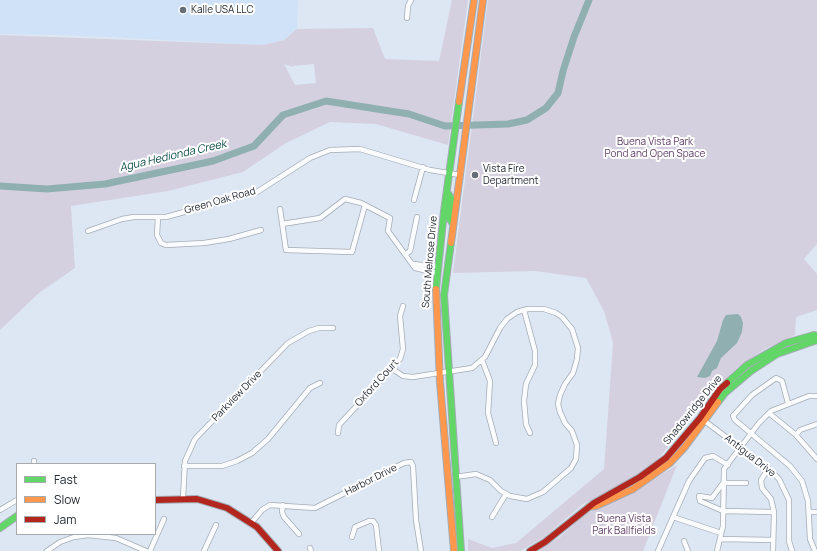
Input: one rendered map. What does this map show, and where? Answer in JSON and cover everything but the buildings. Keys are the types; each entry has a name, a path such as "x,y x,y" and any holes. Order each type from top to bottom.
{"main road":[{"name":"South Melrose Drive","path":"454,551 435,311 449,174 474,0"},
{"name":"South Melrose Drive","path":"461,551 444,296 483,0"},
{"path":"447,192 451,198 449,218 453,224"},
{"name":"Shadowridge Drive","path":"530,551 546,542 589,507 596,506 633,489 656,474 684,448 720,389 751,362 786,343 814,335 817,336"},
{"name":"Shadowridge Drive","path":"702,420 725,393 750,370 777,354 817,340"},
{"path":"156,500 183,498 216,504 251,523 270,540 278,551"},
{"path":"0,528 16,517"}],"street":[{"path":"407,18 408,6 411,0"},
{"name":"Green Oak Road","path":"88,231 134,217 166,216 257,192 310,158 330,150 360,149 449,174 460,175"},
{"path":"414,200 423,167"},
{"path":"282,224 320,218 346,199 365,205 390,218 388,231 414,264 438,270"},
{"path":"280,209 286,250 352,252 365,205"},
{"path":"158,217 157,236 161,243 166,245 204,243 229,239 262,230"},
{"path":"406,254 410,251 417,217"},
{"name":"Oxford Court","path":"338,433 339,425 400,359 403,349 400,316 403,306"},
{"path":"391,368 403,376 413,377 472,368 482,360 500,328 507,319 524,310 544,309 556,313 562,317 572,329 578,348 577,359 573,373 564,384 558,404 562,418 572,431 577,445 576,458 571,468 563,477 534,497 518,499 506,494 485,478 470,474 455,477"},
{"path":"524,310 535,351 535,364 526,384 524,401 526,424 530,433"},
{"name":"Parkview Drive","path":"183,498 184,466 187,453 195,439 288,343 309,331 319,328 333,328"},
{"path":"482,360 490,381 488,413 496,443"},
{"path":"788,403 782,381 776,378 752,395 734,416 735,420 752,432 790,466 802,481 810,512 810,539 815,551"},
{"path":"184,466 222,466 237,461 252,453 268,439 310,388 320,383"},
{"path":"717,551 721,533 723,511 724,469 739,448 769,413 788,403 808,396 817,396"},
{"path":"769,413 796,435 817,459"},
{"name":"Antigua Drive","path":"702,420 778,478 789,500 790,541 792,551"},
{"path":"796,435 800,430 817,424"},
{"path":"658,551 689,481 705,458 713,456 728,465"},
{"name":"Harbor Drive","path":"251,523 262,510 270,505 315,508 404,463 411,462 413,466 416,520 421,551"},
{"path":"768,469 761,480 762,488 771,500 774,512 773,551"},
{"path":"723,483 746,483"},
{"path":"723,483 712,498 699,496 703,503 723,511 774,512"},
{"path":"492,517 506,494"},
{"path":"0,510 16,501"},
{"path":"283,505 282,512 284,517 299,534"},
{"path":"810,512 817,512"},
{"path":"673,517 721,533"},
{"path":"150,551 164,519"},
{"path":"352,537 355,527 369,521 373,521 376,525 379,551"},
{"path":"204,551 216,525"},
{"path":"47,551 60,542 74,537 88,535 116,538 146,551"},
{"path":"720,539 773,540"},
{"path":"810,539 817,539"},
{"path":"684,541 688,551"}],"shaded area":[{"path":"0,0 298,0 297,29 284,40 263,45 67,35 0,34"},
{"path":"738,314 743,323 742,332 737,343 721,358 717,368 712,371 710,376 705,378 697,377 717,341 726,315"}],"green space":[{"path":"452,0 468,0 448,145 376,124 330,122 286,143 243,172 168,191 71,206 75,268 39,293 0,330 0,35 263,45 284,40 297,29 373,28 385,59 439,61","holes":["290,60 293,66 314,64 316,83 295,85 284,64 293,67"]},
{"name":"Buena Vista Park Pond and Open Space","path":"488,0 817,0 817,244 804,259 817,274 817,310 796,317 795,335 765,349 739,366 718,386 644,476 583,504 544,537 520,551 468,551 468,539 492,548 516,543 604,469 613,343 604,311 586,278 535,271 453,273"},
{"name":"Buena Vista Park Ballfields","path":"677,465 643,551 538,551 560,537 586,514 629,494"}],"waterway":[{"name":"Agua Hedionda Creek","path":"0,186 47,189 105,184 213,161 254,146 283,115 326,101 409,114 445,126 508,124 527,120 546,108 558,93 563,71 574,37 589,0"}],"traffic: fast":[{"path":"436,289 444,211 459,102"},
{"path":"447,192 451,198 449,218 453,224"},
{"path":"451,243 444,295 461,551"},
{"path":"727,383 747,365 786,343 814,335 817,336"},
{"path":"718,402 725,393 751,371 777,354 817,340"},
{"path":"0,528 16,517"}],"traffic: slow":[{"path":"459,102 474,0"},
{"path":"451,243 483,0"},
{"path":"436,289 440,382 454,551"},
{"path":"589,507 596,506 633,489 670,463 684,448 718,402"}],"traffic: jam":[{"path":"530,551 545,542 594,503 640,477 666,458 700,418 720,389 727,383"},
{"path":"156,500 197,499 227,508 257,527 278,551"}],"place":[{"name":"Kalle USA LLC","path":"183,10"},
{"name":"Vista Fire Department","path":"475,175"}]}
